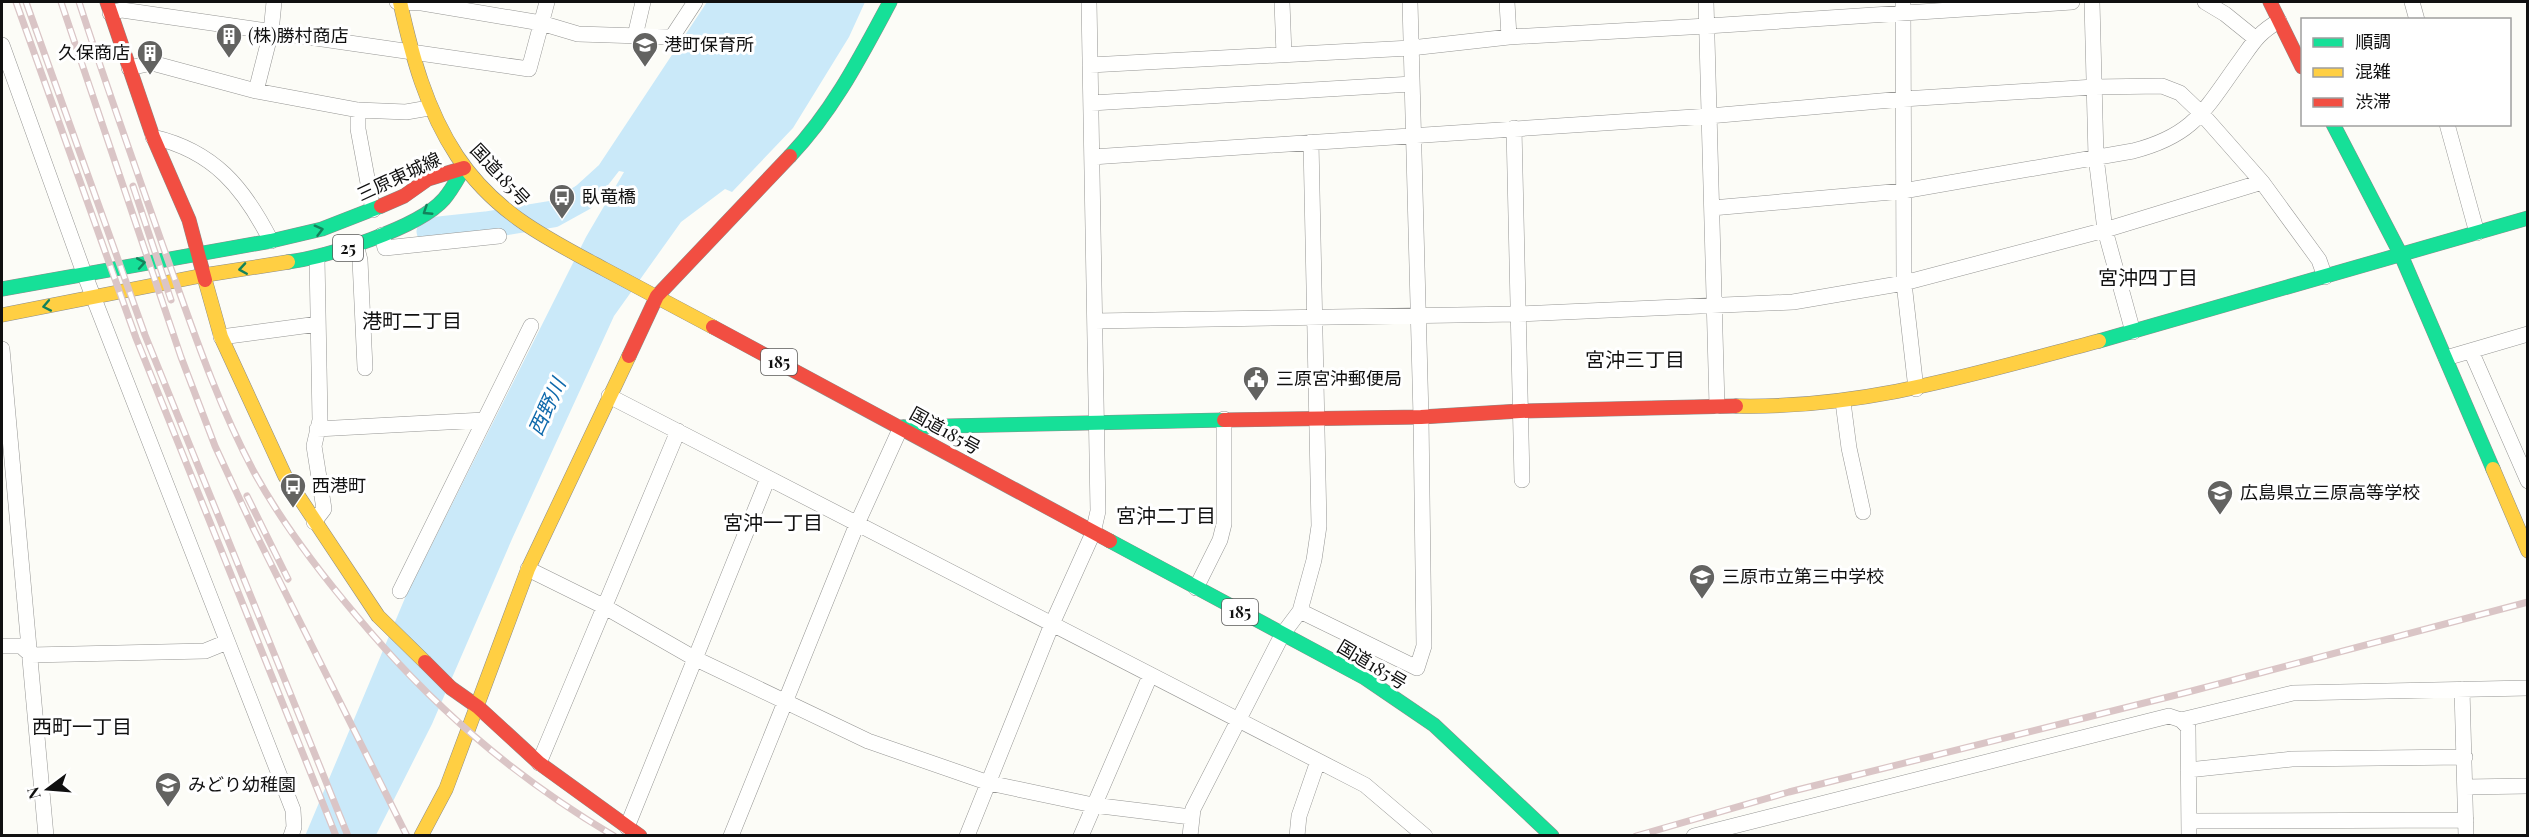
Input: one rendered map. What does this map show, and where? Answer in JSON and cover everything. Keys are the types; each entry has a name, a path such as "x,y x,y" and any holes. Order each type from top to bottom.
{"main road":[{"name":"国道185号","path":"397,2 410,53 429,108 464,168 507,212 530,229 1365,678 1434,725 1552,836"},
{"path":"421,836 446,789 528,569 657,297 801,145 854,70 890,2"},
{"path":"2270,2 2301,65"},
{"path":"108,7 153,137 189,220 200,253 221,337 285,476 314,522 387,626 451,688 478,707 539,764 640,836"},
{"path":"2333,126 2401,255 2528,551"},
{"name":"三原東城線","path":"2,289 271,241 322,229 404,196 428,179 464,168"},
{"name":"三原東城線","path":"2,315 205,275 317,258 357,245 414,220 444,200 464,168"},
{"path":"901,427 1318,417 1421,417 1520,411 1765,407 1843,402 1916,389 2133,332 2528,218"}],"street":[{"path":"256,91 271,32 274,2"},
{"path":"397,2 422,3 541,23 578,34 672,37 695,2"},
{"path":"108,7 529,69 548,2"},
{"path":"635,36 643,2"},
{"path":"967,836 1052,624 1093,533 1098,511 1089,2"},
{"path":"1282,2 1284,55"},
{"path":"1299,611 1417,668 1424,646 1421,417 1410,2"},
{"path":"1508,2 1509,37"},
{"path":"1707,2 1717,406"},
{"path":"1090,65 1411,48 1509,37 1707,27 1903,8 2072,2"},
{"path":"2092,2 2096,157 2105,230 2133,332"},
{"path":"2205,2 2225,14 2256,39"},
{"path":"2412,2 2416,18"},
{"path":"1903,8 1904,283 1916,389"},
{"path":"1712,208 1904,190 2159,145 2186,130 2202,114 2262,31 2278,21"},
{"path":"2,45 93,297 293,810 294,827 291,836"},
{"path":"129,68 152,63 256,91 358,110 406,112 429,108"},
{"path":"1091,103 1412,84"},
{"path":"1092,157 1709,116 1903,99 2094,87 2162,86 2180,93 2202,114 2262,182 2319,260 2325,277"},
{"path":"358,110 358,129 373,210"},
{"path":"2448,126 2477,233"},
{"path":"1514,128 1522,480"},
{"path":"153,137 175,142 200,155 221,170 253,206 271,241"},
{"path":"1190,836 1192,809 1282,635 1299,611 1314,560 1319,526 1311,142"},
{"path":"1095,321 1518,314 1793,302 1904,283 2105,230 2262,182"},
{"path":"381,235 385,248 499,236"},
{"path":"357,245 360,260 365,368"},
{"path":"314,522 324,509 314,446 316,429 320,420 317,258"},
{"path":"221,337 318,324"},
{"path":"400,591 531,326"},
{"path":"2446,358 2526,339"},
{"path":"2,349 46,836"},
{"path":"2470,351 2528,481"},
{"path":"609,396 1365,785 1425,836"},
{"path":"1843,402 1863,512"},
{"path":"1196,588 1220,540 1224,524 1224,419"},
{"path":"316,429 484,420"},
{"path":"731,836 857,524 901,427"},
{"path":"539,764 678,431"},
{"path":"627,827 768,478"},
{"path":"528,569 605,607 694,658 868,741 989,783 1093,805 1191,817"},
{"path":"2,646 21,646 31,655 205,651 227,642"},
{"path":"1081,836 1150,676"},
{"path":"2181,720 2293,693 2528,688"},
{"path":"2463,689 2466,836"},
{"path":"1694,836 2169,716 2181,720 2188,727 2189,828 2466,820"},
{"path":"2188,770 2292,759 2464,757"},
{"path":"1297,836 1302,806 1318,761"},
{"path":"2465,787 2528,786"}],"water":[{"name":"西野川","path":"707,2 865,2 849,37 793,128 732,192 725,189 681,222 614,316 512,539 432,724 376,835 305,836 405,598 586,237 624,172 619,171 598,198 561,224 542,207 566,195 599,165"}],"waterway":[{"path":"430,231 553,214 582,198"}],"railway":[{"path":"16,2 136,338 336,836"},
{"path":"26,2 145,335 348,836"},
{"path":"61,2 181,357 215,446 254,530 407,836"},
{"path":"79,2 205,362 240,445 276,509 314,563 355,614 383,647 443,708 474,736 541,789 614,836"},
{"path":"133,186 171,300"},
{"path":"247,496 288,579"},
{"path":"1636,836 1789,792 2188,692 2528,602"}],"traffic: fast":[{"path":"790,156 833,102 890,2"},
{"path":"2334,126 2401,255 2493,469"},
{"path":"288,262 347,248 371,240 414,220 432,210 444,199 464,168"},
{"path":"2,289 271,241 322,229 381,206"},
{"path":"2099,341 2528,218"},
{"path":"901,427 1224,420"},
{"path":"1110,541 1365,678 1434,725 1552,836"}],"traffic: slow":[{"path":"400,2 421,82 437,120 457,156 488,193 505,209 542,235 713,327"},
{"path":"2,315 205,275 288,262"},
{"path":"205,280 221,337 285,476 378,616 425,662"},
{"path":"1736,406 1830,402 1920,387 2099,341"},
{"path":"421,836 446,789 528,569 629,356"},
{"path":"2493,469 2528,551"}],"traffic: jam":[{"path":"107,2 153,137 189,220 205,280"},
{"path":"2270,2 2301,65"},
{"path":"629,356 657,296 790,156"},
{"path":"381,206 404,196 428,179 464,168"},
{"path":"713,327 1110,541"},
{"path":"1224,420 1421,417 1520,411 1736,406"},
{"path":"425,662 451,688 478,707 539,763 640,836"}],"place":[{"name":"(株)勝村商店","path":"229,59"},
{"name":"港町保育所","path":"645,68"},
{"name":"久保商店","path":"150,76"},
{"name":"臥竜橋","path":"562,220"},
{"name":"三原宮沖郵便局","path":"1256,402"},
{"name":"西港町","path":"293,509"},
{"name":"広島県立三原高等学校","path":"2220,516"},
{"name":"三原市立第三中学校","path":"1702,600"},
{"name":"みどり幼稚園","path":"168,808"}],"district":[{"name":"宮沖四丁目","path":"2148,278"},
{"name":"港町二丁目","path":"412,321"},
{"name":"宮沖三丁目","path":"1635,360"},
{"name":"宮沖二丁目","path":"1166,516"},
{"name":"宮沖一丁目","path":"773,523"},
{"name":"西町一丁目","path":"82,727"}]}
